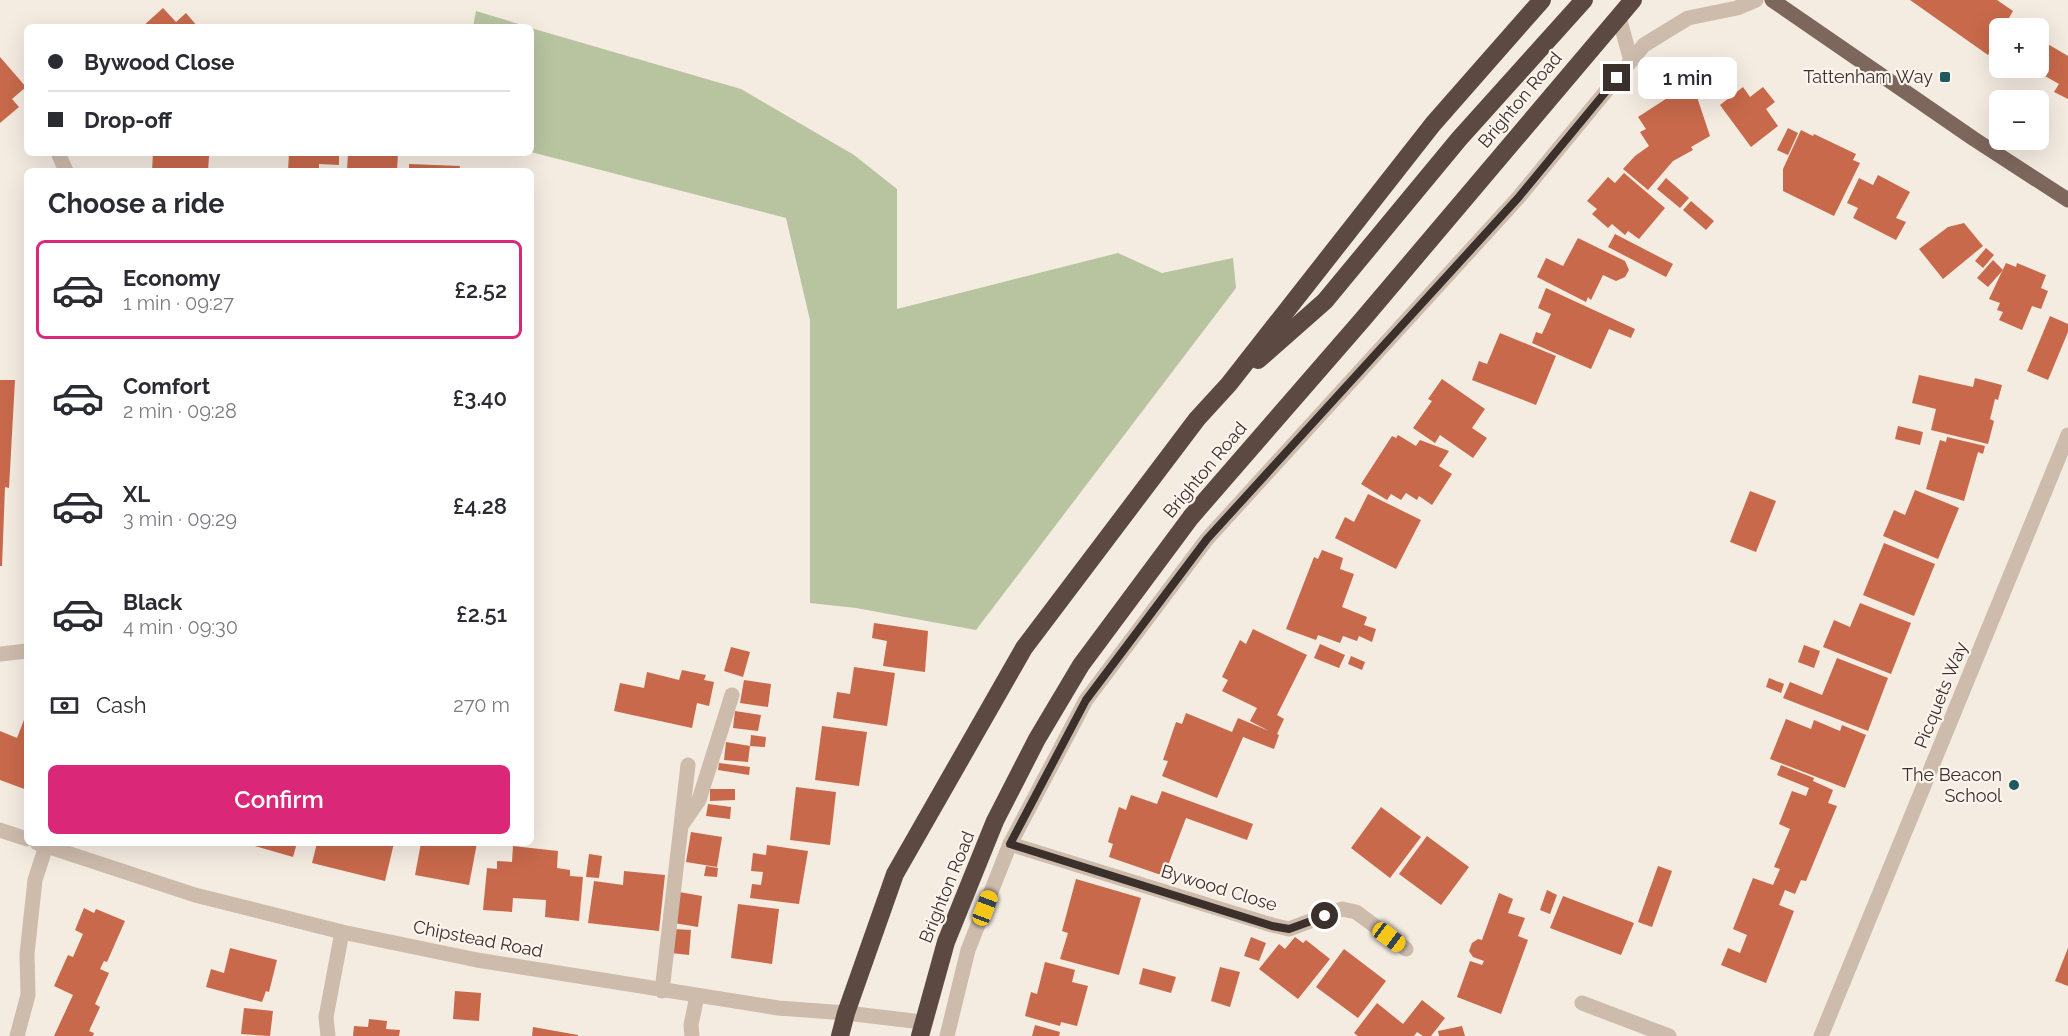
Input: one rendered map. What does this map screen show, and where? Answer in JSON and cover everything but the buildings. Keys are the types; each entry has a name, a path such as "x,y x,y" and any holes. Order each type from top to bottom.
{"highway":[{"name":"Brighton Road","path":"840,1036 895,874 1024,648 1197,419 1229,384 1433,124 1542,0"},
{"path":"1229,384 1325,301 1459,139 1584,0"},
{"name":"Brighton Road","path":"921,1029 946,942 995,821 1037,739 1081,665 1191,517 1363,319 1633,0"}],"main road":[{"path":"1772,0 1974,140 2068,200"}],"street":[{"path":"947,1036 968,950 1010,844 1086,700 1207,539 1518,198 1644,45 1688,18 1737,9 1756,0"},
{"path":"1619,17 1631,61"},
{"name":"Picquets Way","path":"1821,1036 2068,435"},
{"path":"0,654 24,651"},
{"path":"683,823 699,800 732,695"},
{"path":"662,991 688,765"},
{"path":"0,830 24,838"},
{"name":"Bywood Close","path":"1010,844 1272,926 1289,929 1342,909 1356,912 1406,950"},
{"path":"16,1036 28,995 27,954 35,880 42,846"},
{"name":"Chipstead Road","path":"45,846 195,895 342,932 477,960 662,991 778,1008 846,1013 921,1029"},
{"path":"328,1036 326,1017 342,932"},
{"path":"692,1036 691,1025 697,996"},
{"path":"1582,1003 1669,1036"}],"green space":[{"path":"476,11 519,24 474,24"},
{"path":"534,29 741,89 854,155 897,189 897,309 1118,253 1162,273 1233,258 1236,288 976,630 856,608 810,603 810,320 786,218 534,153"}],"place":[{"name":"Tattenham Way","path":"1945,77"},
{"name":"The Beacon School","path":"2014,785"}],"route":[{"path":"1325,916 1289,929 1272,926 1010,844 1086,700 1207,539 1518,198 1617,78"}]}
